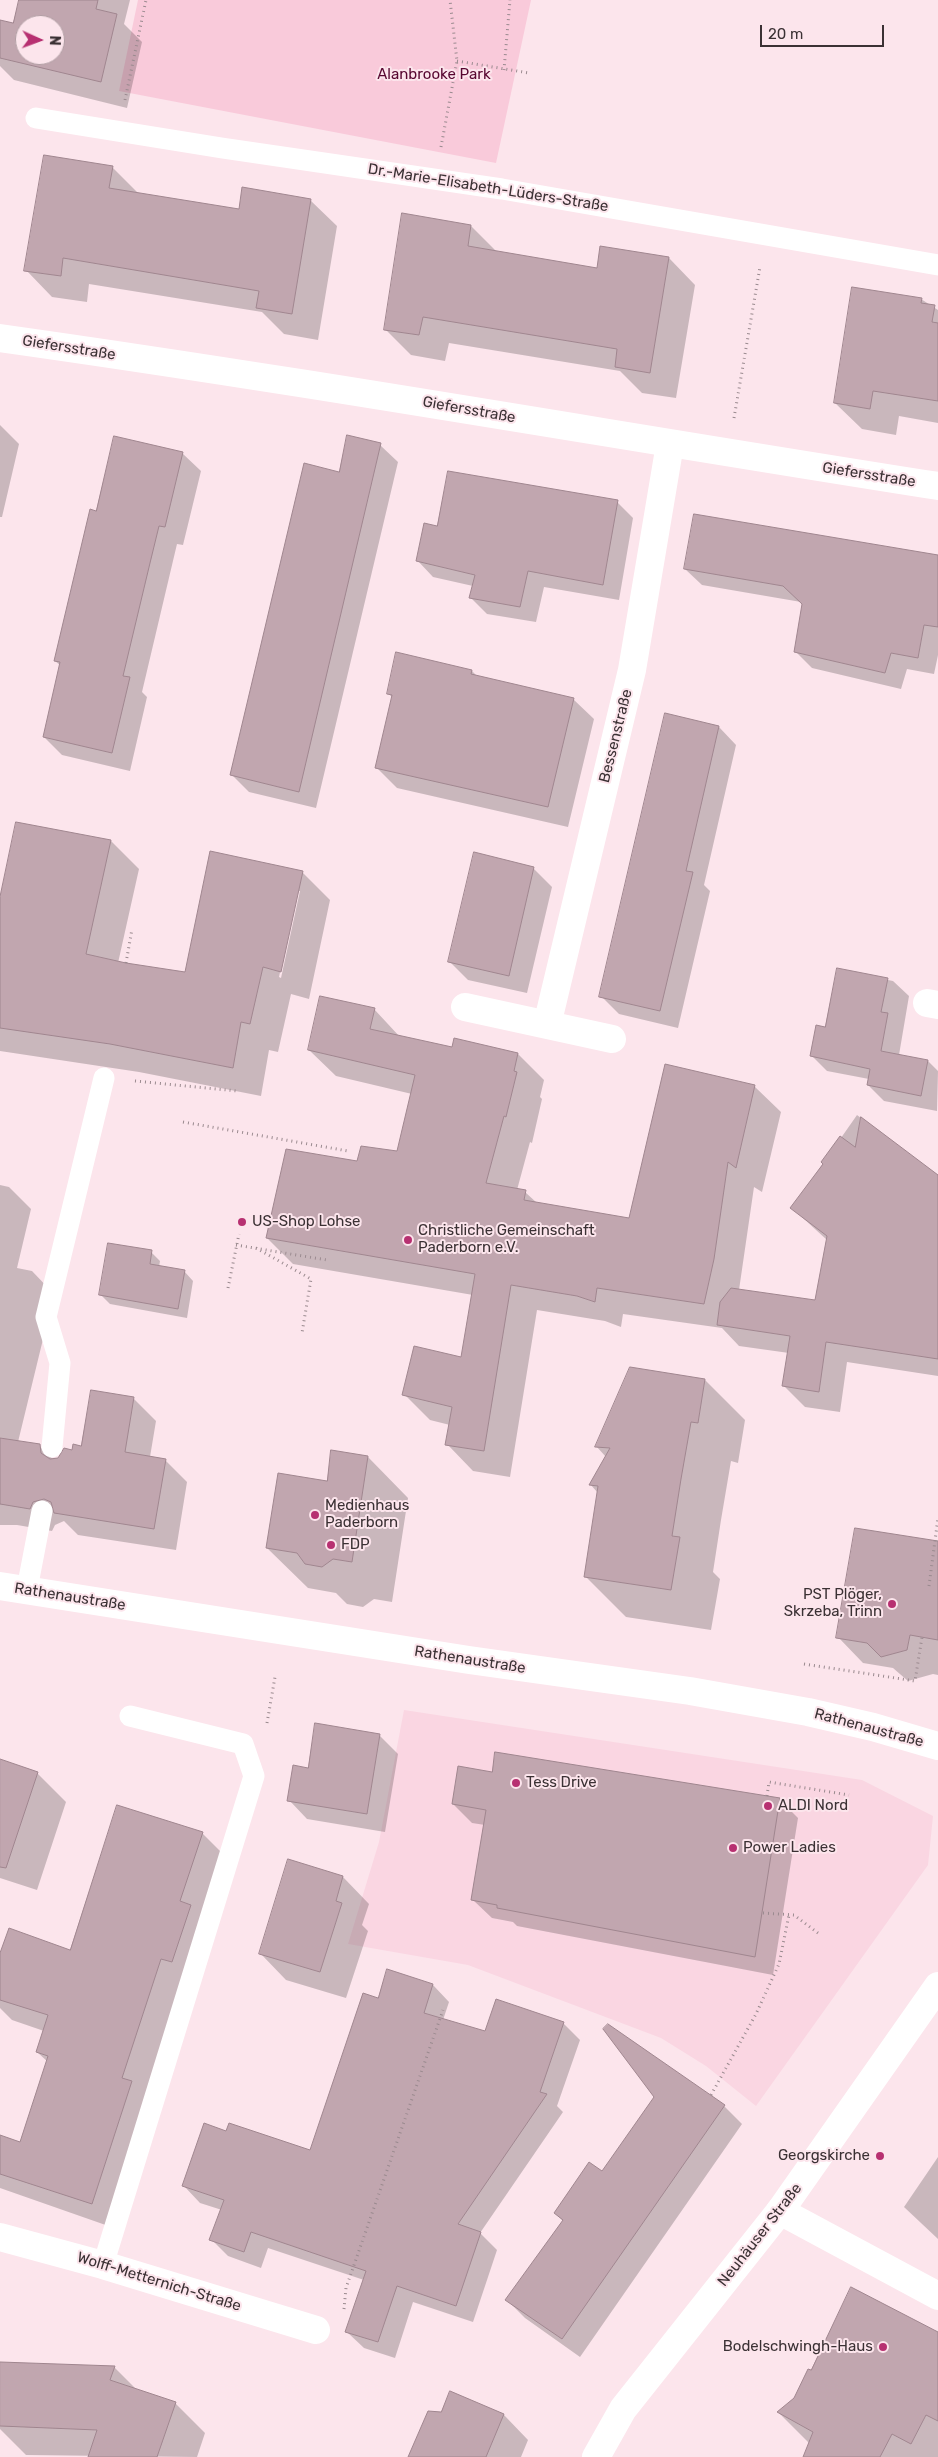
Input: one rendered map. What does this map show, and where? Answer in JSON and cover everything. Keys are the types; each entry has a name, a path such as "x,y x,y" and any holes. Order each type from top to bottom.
{"street":[{"name":"Giefersstraße","path":"0,338 409,400 670,444 938,486"},
{"name":"Bessenstraße","path":"547,1025 632,670 670,444"},
{"path":"465,1007 612,1039"},
{"name":"Rathenaustraße","path":"0,1586 460,1658 690,1691 808,1712 873,1727 938,1746"},
{"name":"Neuhäuser Straße","path":"596,2457 623,2409 780,2211 938,1986"},
{"path":"780,2211 938,2296"},
{"name":"Wolff-Metternich-Straße","path":"0,2237 103,2265 316,2330"}],"lane":[{"name":"Dr.-Marie-Elisabeth-Lüders-Straße","path":"36,118 118,132 502,188 938,265"},
{"path":"52,1446 60,1363 46,1317 104,1078"},
{"path":"27,1590 42,1511"},
{"path":"103,2265 254,1776 243,1744 130,1716"}],"path":[{"path":"118,132 146,0"},
{"path":"434,179 457,61 450,0"},
{"path":"504,70 510,0"},
{"path":"457,61 529,74"},
{"path":"735,412 765,234"},
{"path":"126,963 132,929"},
{"path":"104,1078 237,1091"},
{"path":"183,1122 348,1151"},
{"path":"228,1288 239,1234"},
{"path":"236,1245 327,1260"},
{"path":"256,1248 311,1279 302,1333"},
{"path":"929,1586 938,1518"},
{"path":"804,1664 915,1681 922,1638"},
{"path":"268,1717 274,1676"},
{"path":"767,1796 769,1782 849,1795"},
{"path":"763,1913 794,1915 818,1933"},
{"path":"711,2096 756,2014 779,1964 789,1915"},
{"path":"343,2312 346,2288 443,2010"}],"shaded area":[{"path":"404,1710 862,1780 933,1816 928,1865 756,2106 706,2066 661,2038 468,1965 348,1944 379,1842"}],"green space":[{"name":"Alanbrooke Park","path":"138,0 531,0 496,163 119,91"}],"building":[{"path":"19,0 98,0 96,9 117,14 101,82 29,65 65,65 65,15 15,15"},
{"path":"15,15 15,62 0,58 0,20 13,23"},
{"path":"44,155 113,166 109,188 239,209 242,187 311,199 292,314 256,308 259,291 63,258 61,276 24,271"},
{"path":"402,213 471,225 468,246 597,268 600,246 669,257 650,373 615,367 617,349 423,317 419,335 384,330"},
{"path":"852,287 922,298 921,303 935,305 932,322 938,323 938,401 873,391 870,409 834,403"},
{"path":"347,435 381,443 299,792 230,775 304,463 339,472"},
{"path":"114,436 183,452 165,527 159,526 123,676 130,677 112,753 43,737 60,662 54,661 90,509 96,511"},
{"path":"448,471 618,500 603,585 528,571 520,607 469,598 475,575 416,561 424,523 437,526"},
{"path":"694,514 938,555 938,627 924,625 918,658 891,653 885,673 794,652 802,604 783,586 684,569"},
{"path":"396,652 472,670 471,674 574,698 548,807 375,768 392,695 387,694"},
{"path":"665,713 719,726 686,871 693,872 660,1011 599,997"},
{"path":"16,822 111,840 86,954 126,963 185,972 210,851 303,871 281,972 263,967 250,1024 241,1022 233,1068 110,1044 0,1028 0,897"},
{"path":"474,852 534,867 509,976 448,962"},
{"path":"837,968 888,978 881,1012 888,1013 881,1051 928,1060 921,1096 867,1085 870,1069 810,1056 816,1025 825,1027"},
{"path":"320,996 375,1008 370,1029 452,1047 454,1038 518,1053 514,1071 517,1072 506,1117 504,1116 486,1183 526,1190 524,1200 629,1218 665,1064 755,1085 736,1168 728,1162 714,1259 704,1304 597,1288 595,1302 577,1296 511,1285 484,1451 445,1445 452,1407 402,1395 414,1346 461,1357 475,1274 266,1238 286,1149 357,1161 361,1146 397,1151 415,1075 308,1050"},
{"path":"861,1117 938,1175 938,1359 826,1342 819,1392 782,1386 790,1336 717,1325 720,1302 731,1288 815,1300 827,1236 790,1208 823,1164 821,1162 840,1136 855,1147"},
{"path":"108,1243 152,1250 150,1264 185,1270 178,1309 99,1295"},
{"path":"630,1367 705,1379 698,1423 691,1422 681,1479 672,1536 680,1537 671,1590 584,1577 598,1486 589,1485 610,1448 595,1447"},
{"path":"91,1390 134,1397 125,1452 166,1459 154,1529 54,1513 51,1502 44,1499 33,1502 30,1509 0,1504 0,1438 40,1444 41,1453 50,1459 58,1458 64,1448 72,1450 73,1444 81,1446"},
{"name":"Medienhaus Paderborn","path":"331,1450 368,1456 352,1562 333,1559 322,1567 305,1564 297,1553 266,1548 278,1473 327,1481"},
{"path":"855,1528 938,1541 938,1640 910,1635 907,1650 881,1657 867,1643 836,1638"},
{"path":"315,1723 380,1734 367,1814 287,1801 293,1765 308,1768"},
{"path":"495,1752 780,1798 755,1957 497,1908 497,1905 471,1900 486,1810 452,1804 458,1766 492,1772"},
{"path":"0,1759 38,1772 6,1868 0,1867"},
{"path":"117,1805 203,1832 180,1901 191,1905 172,1962 161,1959 122,2078 132,2081 92,2204 0,2174 0,2135 20,2142 48,2056 36,2052 48,2015 0,2000 0,1953 9,1928 70,1950"},
{"path":"288,1859 343,1876 336,1901 342,1903 320,1972 259,1954"},
{"path":"387,1969 433,1984 424,2013 485,2031 496,1999 564,2022 540,2092 547,2094 458,2224 481,2232 456,2306 397,2286 378,2342 345,2332 366,2271 251,2232 244,2252 209,2240 224,2200 182,2186 204,2123 226,2131 229,2123 310,2150 363,1993 378,1998"},
{"path":"608,2024 725,2105 562,2339 505,2300 563,2220 554,2213 589,2162 602,2171 654,2097 603,2029"},
{"path":"851,2287 938,2332 938,2421 926,2415 911,2444 892,2434 880,2457 803,2457 813,2432 777,2412 794,2398 808,2369 811,2370"},
{"path":"0,2362 115,2366 110,2380 176,2402 157,2457 88,2457 97,2430 0,2426"},
{"path":"450,2391 504,2414 486,2457 408,2457 428,2411 441,2412"}],"place":[{"name":"US-Shop Lohse","path":"242,1222"},
{"name":"Christliche Gemeinschaft Paderborn e.V.","path":"408,1240"},
{"name":"Medienhaus Paderborn","path":"315,1515"},
{"name":"FDP","path":"331,1545"},
{"name":"PST Plöger, Skrzeba, Trinn","path":"892,1604"},
{"name":"Tess Drive","path":"516,1783"},
{"name":"ALDI Nord","path":"768,1806"},
{"name":"Power Ladies","path":"733,1848"},
{"name":"Georgskirche","path":"880,2156"},
{"name":"Bodelschwingh-Haus","path":"883,2347"}]}
